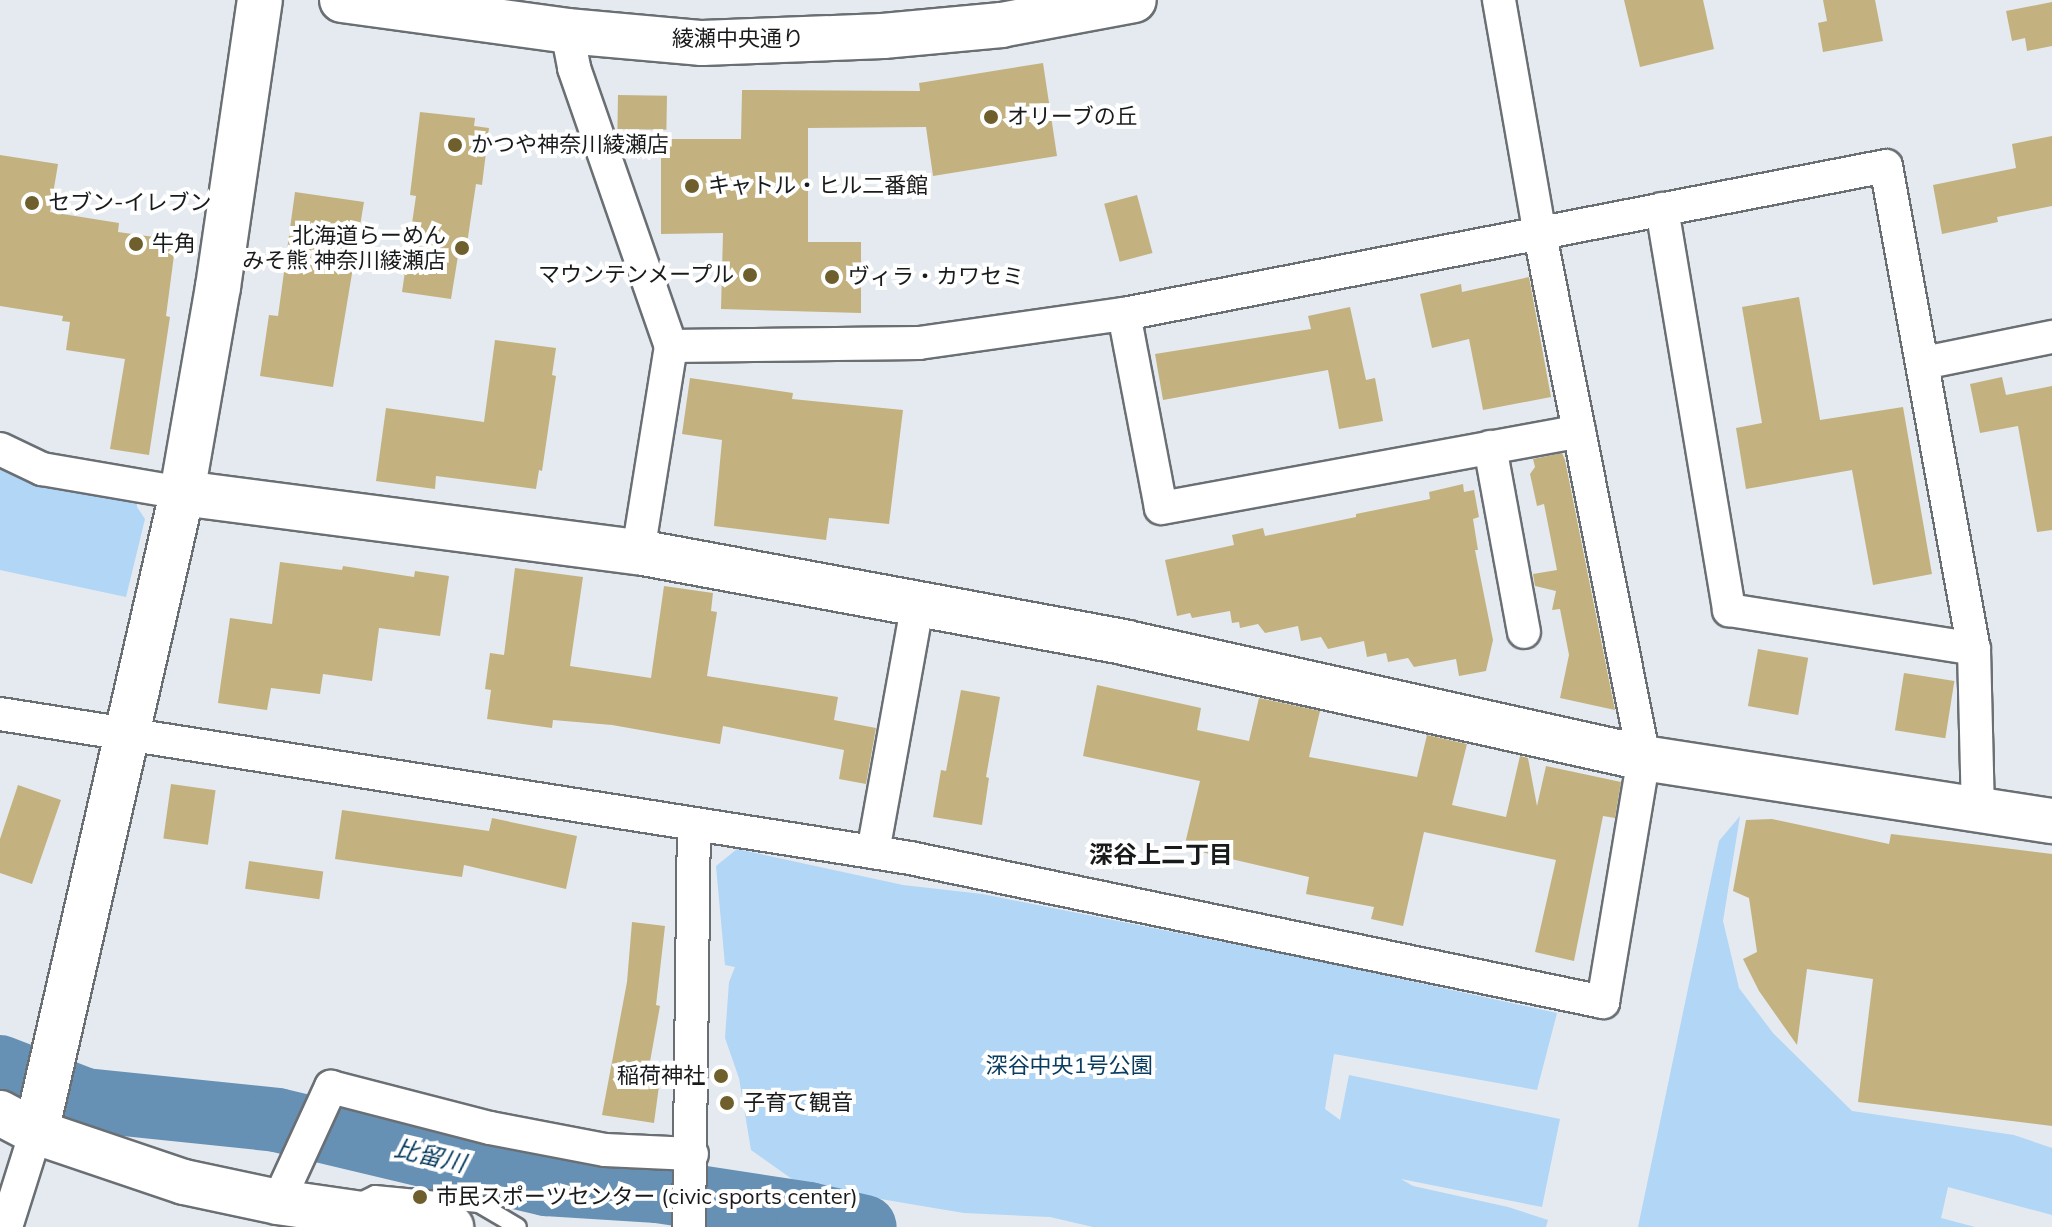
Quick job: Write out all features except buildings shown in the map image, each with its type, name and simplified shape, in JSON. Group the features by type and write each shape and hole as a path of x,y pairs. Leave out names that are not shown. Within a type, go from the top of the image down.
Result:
{"street":[{"path":"6,1227 26,1117 52,1054 182,493 218,287 260,0"},
{"name":"綾瀬中央通り","path":"342,0 567,31 702,43 883,36 1001,25 1134,0"},
{"path":"0,714 873,852 1603,1002 1644,758 1579,431 1554,232 1499,0"},
{"path":"567,31 574,68 671,346 638,552"},
{"path":"671,346 919,343 1124,314 1886,166 1974,649 1978,811"},
{"path":"1651,211 1729,610 1974,649"},
{"path":"1124,314 1161,508 1579,431"},
{"path":"1924,363 2052,337"},
{"path":"1490,447 1524,632"},
{"path":"0,449 42,469 182,493 638,552 1127,643 1644,758 2052,821"},
{"path":"873,852 918,603"},
{"path":"689,1220 694,825"},
{"path":"278,1202 331,1087 490,1128 692,1163"},
{"path":"26,1117 184,1182 278,1202 451,1227"}],"lane":[{"path":"340,1212 375,1194 420,1197 479,1204 518,1227"}],"green space":[{"path":"0,461 136,496 137,507 145,519 126,597 0,570"},
{"path":"1740,816 1723,921 1739,988 1773,1033 1852,1111 2014,1135 2052,1148 2052,1215 1948,1187 1941,1218 1975,1227 1638,1227 1719,841"},
{"name":"深谷中央1号公園","path":"737,849 903,885 982,894 1323,962 1557,1013 1537,1090 1334,1054 1325,1109 1340,1120 1349,1075 1560,1119 1542,1207 1401,1179 1413,1186 1508,1207 1548,1220 1546,1227 1093,1227 1050,1217 964,1213 816,1188 792,1179 751,1150 739,1078 725,1038 729,982 735,967 725,965 716,866"}],"waterway":[{"name":"比留川","path":"0,1067 85,1100 277,1120 546,1184 658,1191 808,1214 865,1227"}],"place":[{"name":"オリーブの丘","path":"991,117"},
{"name":"かつや神奈川綾瀬店","path":"455,145"},
{"name":"キャトル・ヒル二番館","path":"692,186"},
{"name":"セブン-イレブン","path":"32,203"},
{"name":"牛角","path":"136,244"},
{"name":"北海道らーめん みそ熊 神奈川綾瀬店","path":"462,248"},
{"name":"マウンテンメープル","path":"750,275"},
{"name":"ヴィラ・カワセミ","path":"832,277"},
{"name":"稲荷神社","path":"721,1076"},
{"name":"子育て観音","path":"727,1103"},
{"name":"市民スポーツセンター (civic sports center)","path":"420,1197"}],"district":[{"name":"深谷上二丁目","path":"1161,855"}]}
